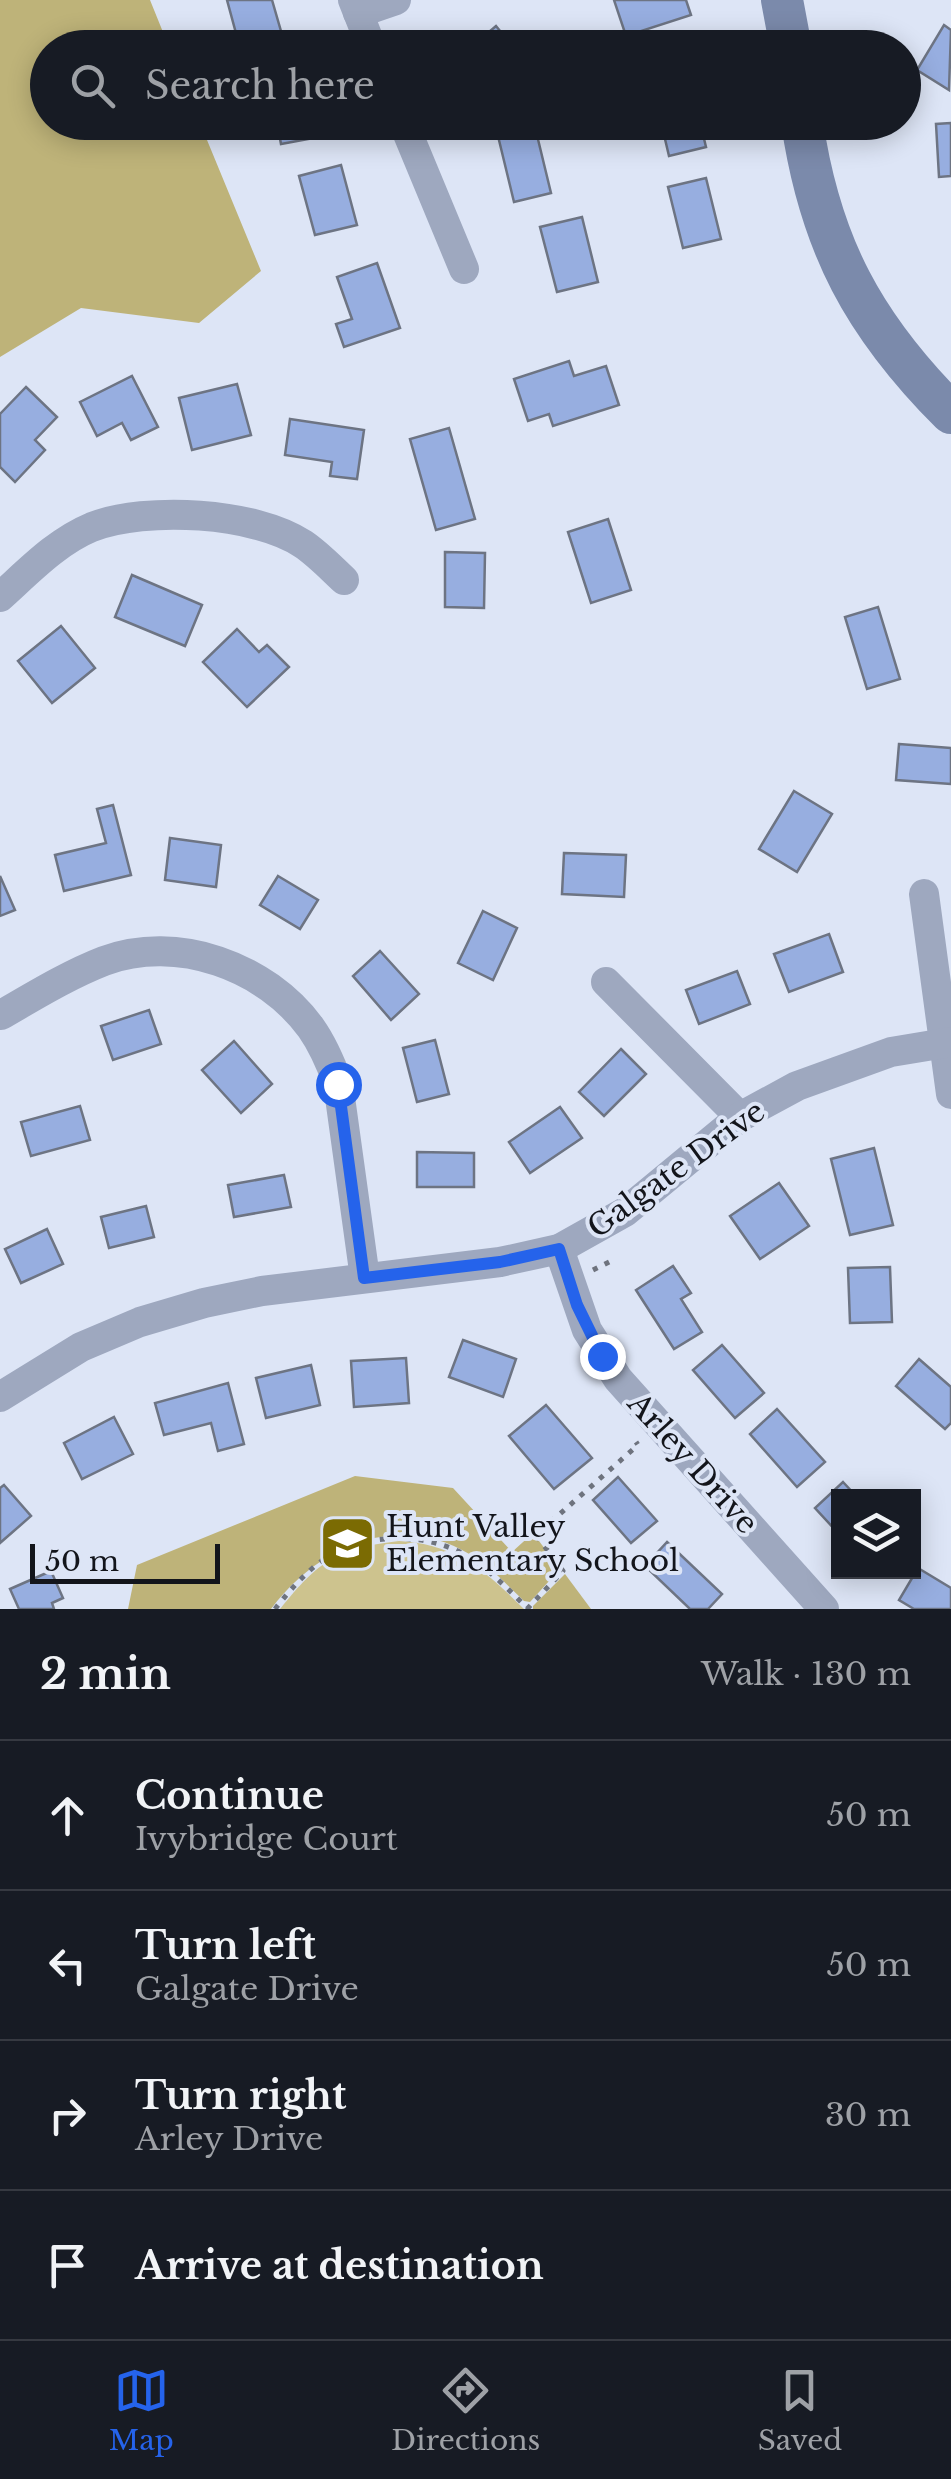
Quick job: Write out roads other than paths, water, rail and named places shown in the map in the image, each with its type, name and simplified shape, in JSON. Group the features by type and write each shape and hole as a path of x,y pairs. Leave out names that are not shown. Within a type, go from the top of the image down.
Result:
{"main road":[{"path":"782,0 788,30"},
{"path":"804,140 832,248 875,326 951,413"}],"street":[{"path":"365,30 355,6 396,0"},
{"path":"410,140 464,269"},
{"path":"0,596 53,548 90,528 150,514 183,514 272,530 302,543 344,580"},
{"path":"924,894 948,1042 951,1094"},
{"path":"1,1014 106,960 137,953 174,952 210,958 259,980 290,1004 310,1028 338,1084 364,1278"},
{"path":"606,982 740,1116"},
{"name":"Galgate Drive","path":"0,1397 81,1348 140,1322 242,1295 500,1262 559,1249 626,1212 740,1116 797,1086 852,1064 948,1042"},
{"name":"Arley Drive","path":"559,1249 587,1330 618,1379 824,1609"}],"place":[{"name":"Hunt Valley Elementary School","path":"347,1543"}]}
